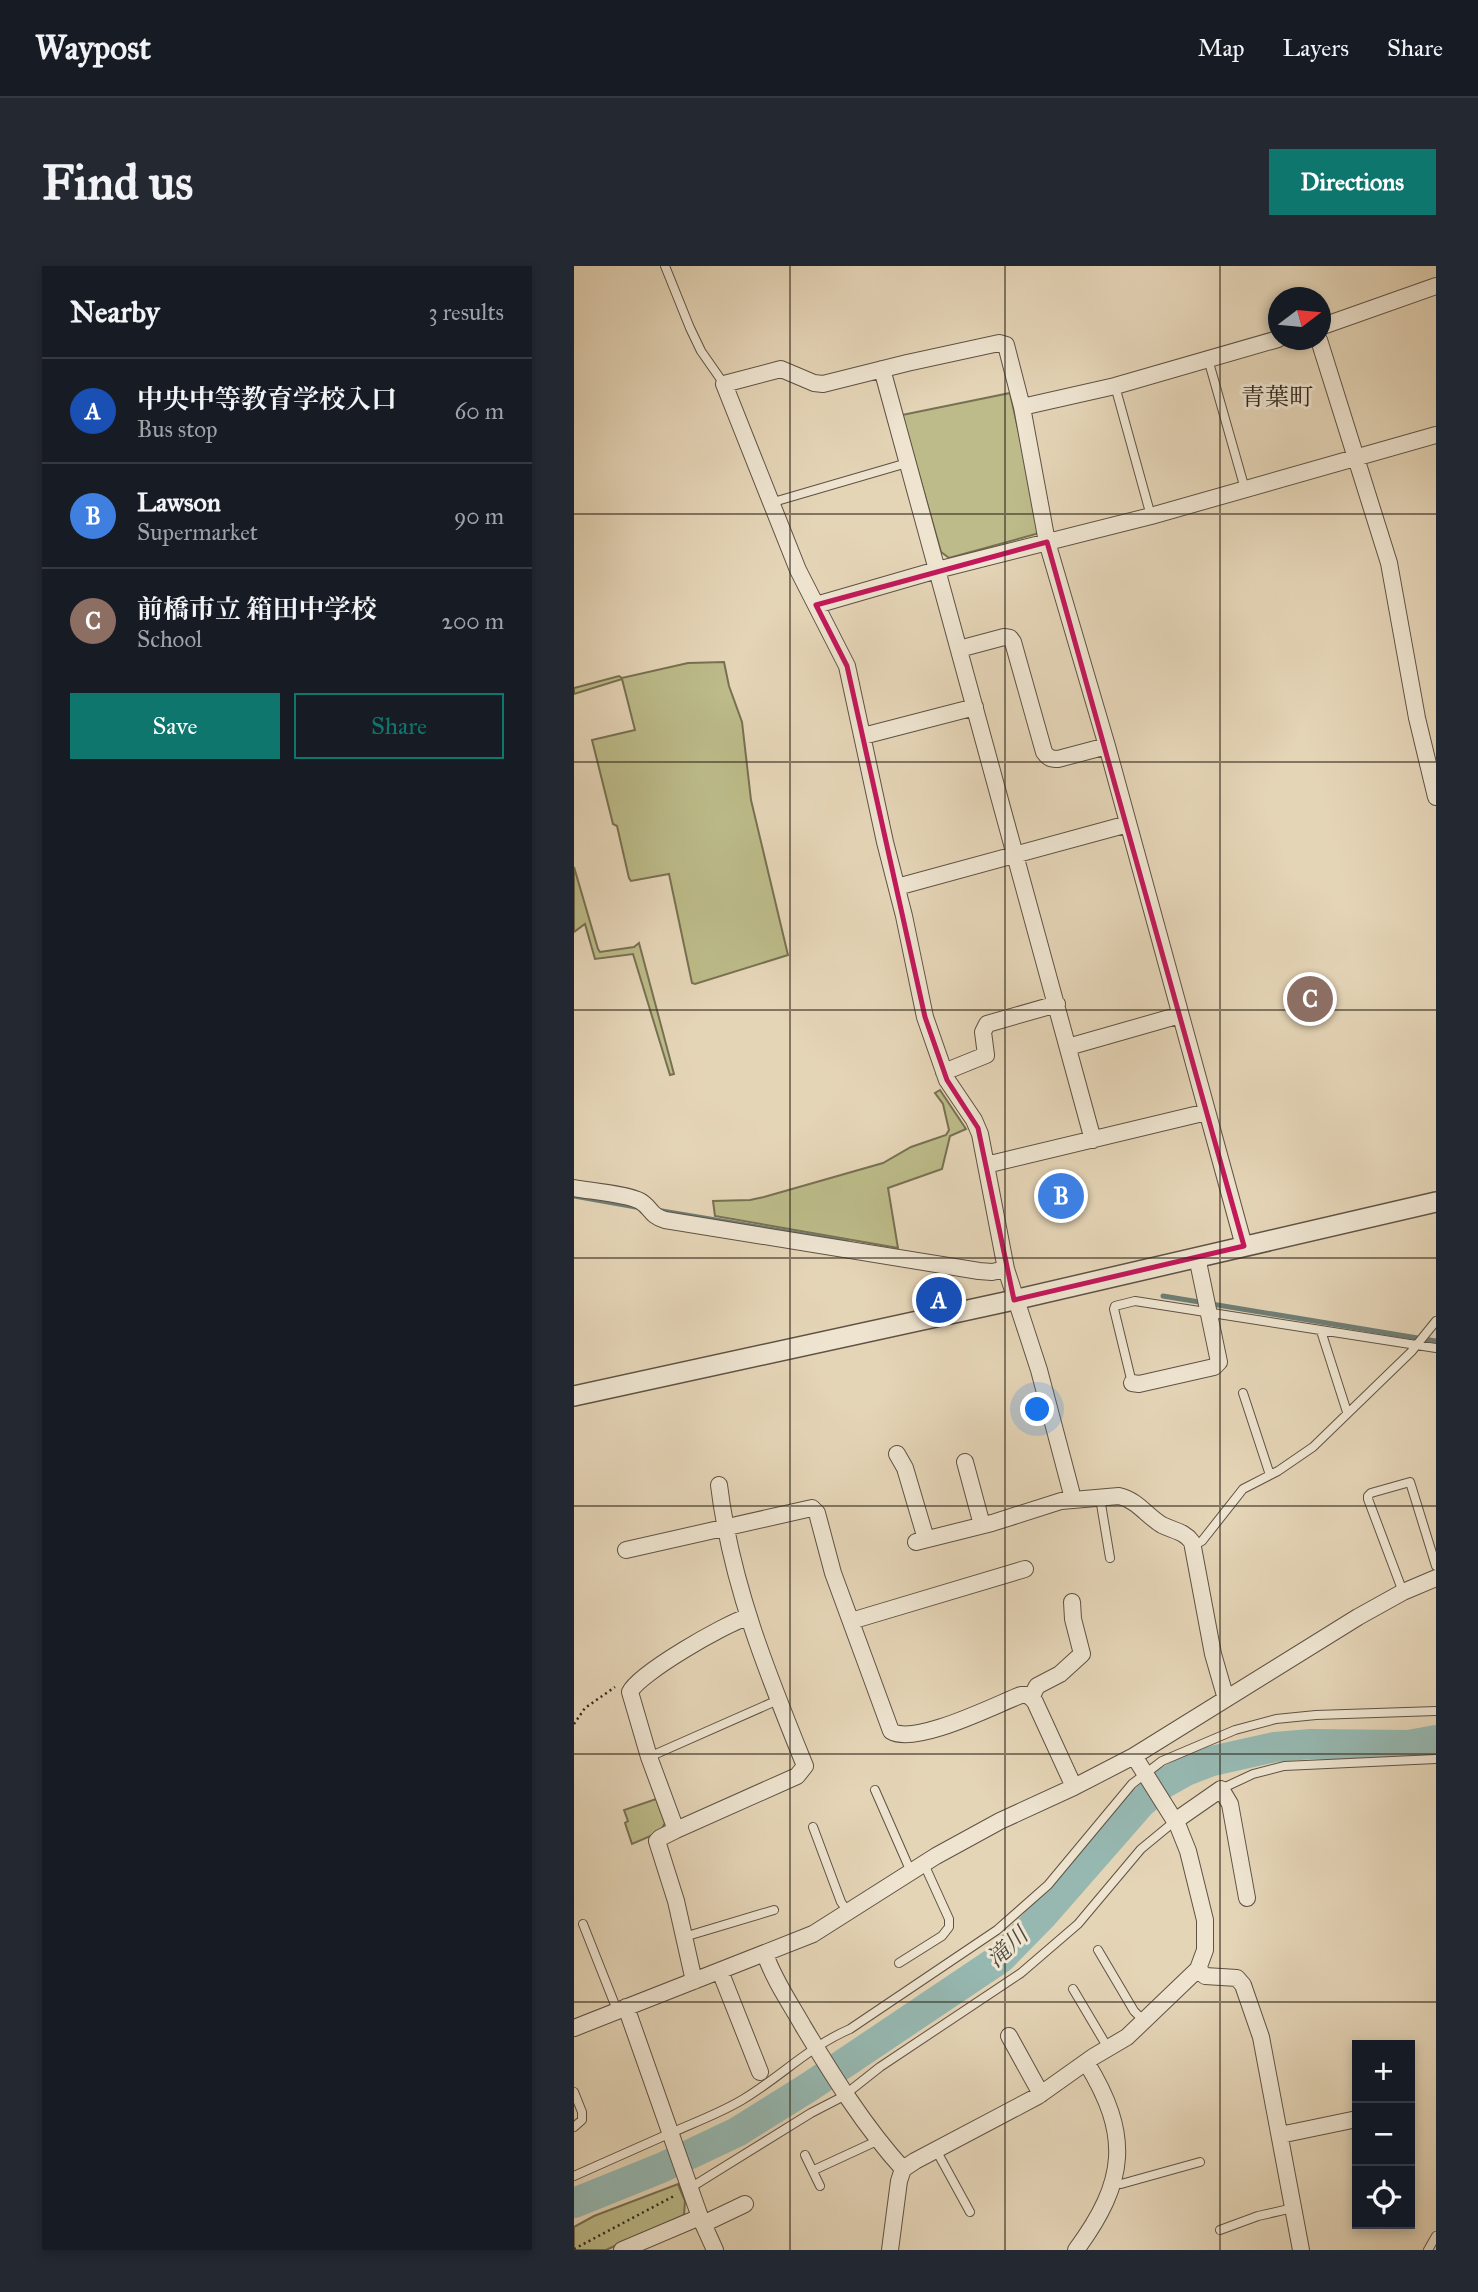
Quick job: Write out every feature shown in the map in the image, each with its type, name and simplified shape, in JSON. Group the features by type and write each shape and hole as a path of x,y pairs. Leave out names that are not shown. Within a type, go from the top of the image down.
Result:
{"street":[{"path":"1331,323 1436,286"},
{"path":"1022,407 1115,386 1268,342"},
{"path":"1071,1500 1071,1491 1039,1370 1006,1269 978,1128 951,1088 925,1017 847,666 798,570 724,384 781,369 823,384 999,343 1006,345 1022,407 1047,542 1107,746 1244,1246"},
{"path":"1322,350 1389,563 1414,705 1436,797"},
{"path":"882,369 1093,1140"},
{"path":"816,604 937,570 1151,516 1436,435"},
{"path":"959,649 1004,637 1010,638 1047,757 1058,759 1107,746"},
{"path":"863,736 975,707"},
{"path":"897,887 1128,824"},
{"path":"944,1072 986,1055 983,1032 986,1024 1056,1004"},
{"path":"1068,1046 1180,1015"},
{"path":"986,1165 1207,1112"},
{"path":"574,1188 635,1199 644,1204 654,1216 666,1220 979,1271 1006,1269"},
{"path":"574,1396 1014,1300 1436,1202"},
{"path":"1132,1383 1139,1384 1218,1365 1219,1357 1197,1257"},
{"path":"897,1454 905,1468 921,1541 1061,1501 1119,1496 1128,1498 1158,1522 1185,1533 1193,1546 1213,1654 1226,1699"},
{"path":"965,1462 982,1525"},
{"path":"694,1981 672,1889 657,1845 660,1838 797,1776 805,1766 748,1617 724,1528 719,1485"},
{"path":"626,1550 808,1508 814,1510 850,1621 889,1727 895,1734 918,1733 956,1723 1021,1695 1029,1695 1074,1787"},
{"path":"850,1621 1025,1569"},
{"path":"574,2028 813,1934 918,1868 1000,1821 1134,1756 1358,1617 1436,1577"},
{"path":"1031,1698 1037,1686 1060,1674 1082,1654 1073,1619 1072,1602"},
{"path":"676,1830 630,1697 632,1687 715,1632 748,1617"},
{"path":"890,2250 899,2180 903,2169 1041,2094 1127,2037 1198,1969 1205,1950 1204,1913 1185,1844 1173,1819 1134,1756"},
{"path":"1173,1819 1221,1789 1230,1804 1247,1898"},
{"path":"765,1954 780,1987 817,2049 879,2140 903,2169"},
{"path":"1198,1969 1205,1976 1237,1978 1243,1985 1261,2037 1301,2250"},
{"path":"720,1971 760,2071"},
{"path":"621,2008 701,2220 715,2250"},
{"path":"1009,2036 1041,2094"},
{"path":"1076,2250 1094,2227 1112,2183 1117,2156 1116,2129 1106,2100 1086,2062"},
{"path":"1280,2135 1352,2120"},
{"path":"622,2250 640,2246 745,2204"}],"lane":[{"path":"665,266 701,351 724,384"},
{"path":"1208,359 1245,489"},
{"path":"1115,386 1151,516"},
{"path":"770,503 907,463"},
{"path":"1132,1383 1115,1306 1143,1301 1321,1331 1419,1342 1436,1348"},
{"path":"1193,1546 1202,1541 1243,1489 1313,1447 1419,1342 1436,1321"},
{"path":"1321,1331 1347,1412"},
{"path":"1243,1392 1270,1475"},
{"path":"1404,1592 1368,1499 1371,1493 1410,1482 1436,1566"},
{"path":"1100,1498 1110,1558"},
{"path":"649,1757 778,1700"},
{"path":"574,2176 671,2136 741,2100 835,2035 850,2029 997,1930 1048,1885 1132,1784 1146,1776 1162,1761 1218,1736 1276,1719 1436,1711"},
{"path":"1221,1789 1252,1774 1284,1766 1436,1759"},
{"path":"875,1790 949,1919 949,1927 942,1936 899,1963"},
{"path":"688,2185 845,2092 1021,1973 1085,1916 1141,1849 1173,1819"},
{"path":"813,1827 841,1902 848,1912"},
{"path":"684,1937 698,1935 774,1910"},
{"path":"583,1924 621,2008"},
{"path":"1098,1950 1134,2011 1144,2021"},
{"path":"1073,1989 1108,2048"},
{"path":"574,2092 583,2116 574,2127"},
{"path":"814,2170 879,2140"},
{"path":"936,2150 970,2212"},
{"path":"805,2155 821,2186"},
{"path":"1112,2183 1121,2184 1200,2162"},
{"path":"1220,2230 1258,2216 1293,2208"},
{"path":"1428,2250 1436,2236"}],"path":[{"path":"574,2249 688,2185"}],"highlighted area":[{"path":"1047,542 1244,1246 1014,1300 978,1128 947,1080 925,1017 847,666 816,605"}],"shaded area":[{"path":"1010,393 1040,528 1036,534 949,558 941,552 902,415"},
{"path":"724,662 729,686 742,722 751,800 788,955 695,984 692,983 669,874 631,881 629,878 592,740 635,730 622,679 574,694 574,688 688,663"},
{"path":"574,867 600,952 634,947 639,943 674,1074 670,1075 633,954 595,959 585,924 574,932"},
{"path":"940,1090 966,1129 950,1136 942,1169 888,1188 898,1248 715,1216 713,1201 764,1197 883,1163 911,1147 946,1135 949,1130 943,1104 935,1093"},
{"path":"656,1799 665,1823 660,1832 632,1844 624,1810"},
{"path":"678,2184 685,2201 684,2215 606,2250 574,2250 574,2227 594,2216"}],"waterway":[{"path":"574,1196 636,1207"},
{"path":"656,1210 847,1242"},
{"path":"1163,1296 1436,1341"},
{"name":"滝川","path":"574,2203 661,2168 737,2132 1001,1958 1042,1916 1140,1804 1163,1784 1186,1771 1212,1761 1275,1747 1311,1744 1408,1745 1436,1740"}],"place":[{"name":"前橋市立 箱田中学校","path":"1310,999"},
{"name":"Lawson","path":"1061,1196"},
{"name":"中央中等教育学校入口","path":"939,1300"}],"district":[{"name":"青葉町","path":"1277,397"}]}
